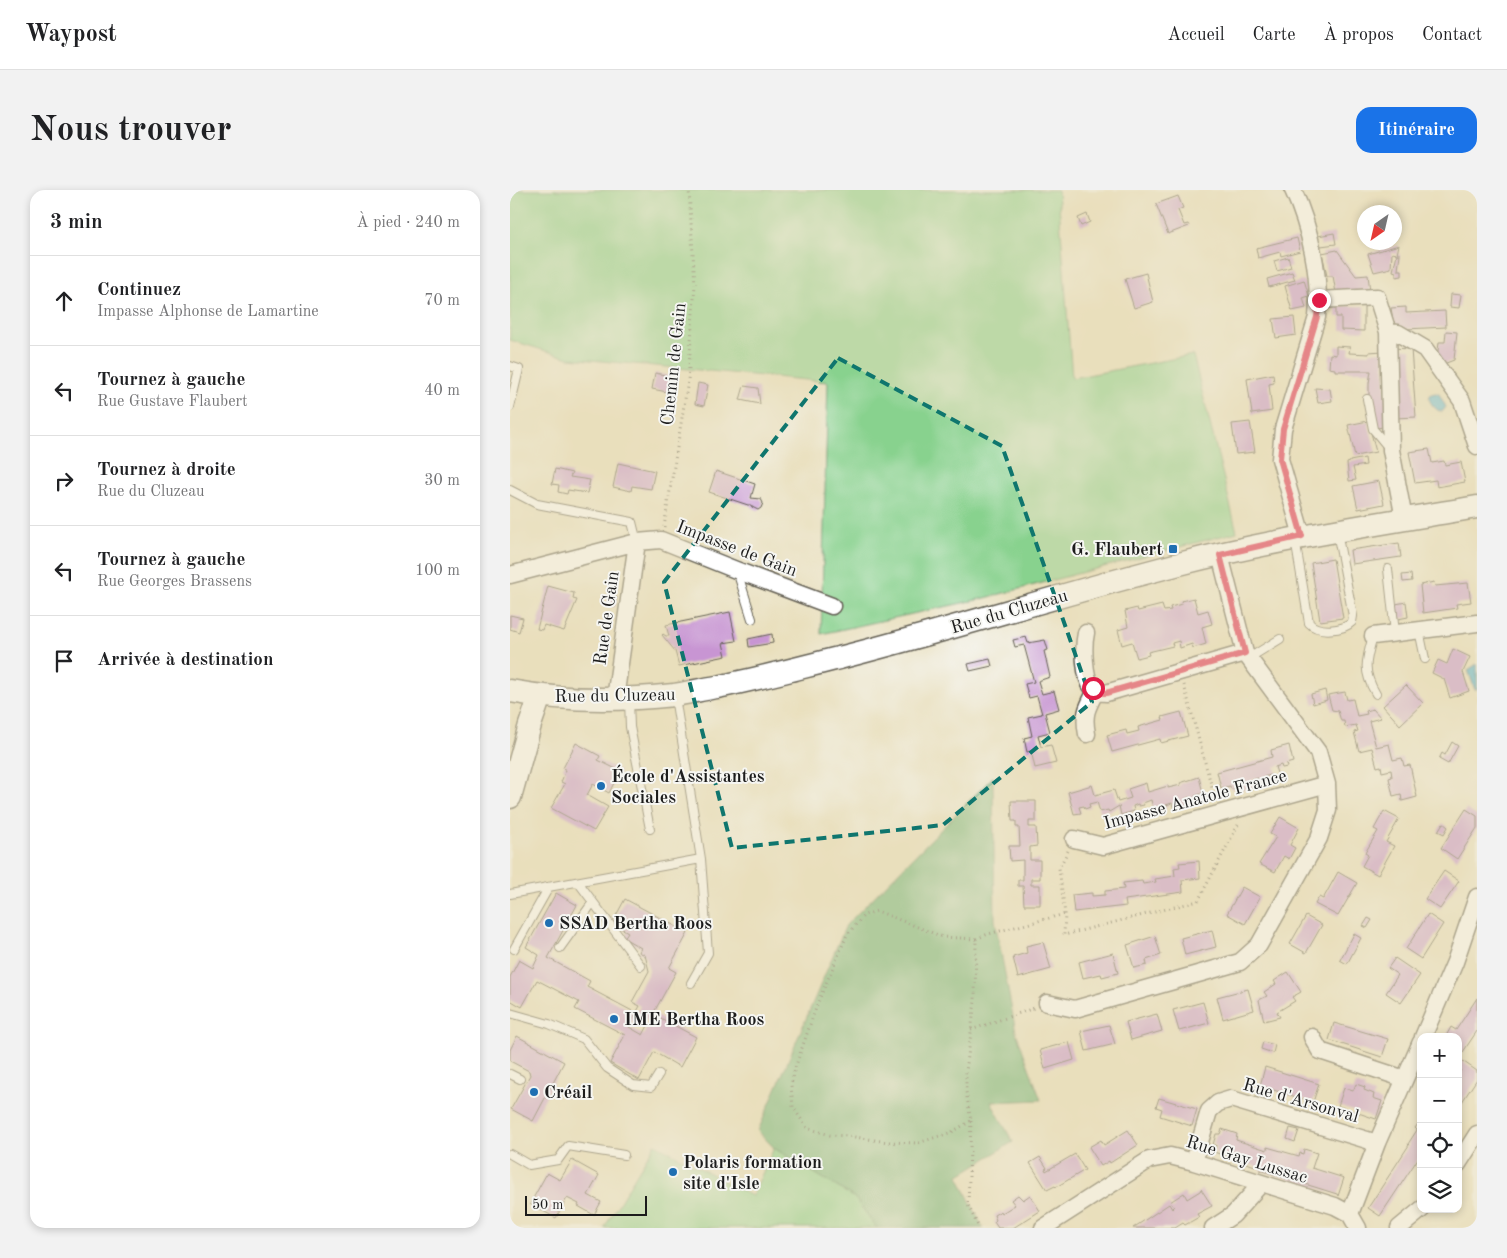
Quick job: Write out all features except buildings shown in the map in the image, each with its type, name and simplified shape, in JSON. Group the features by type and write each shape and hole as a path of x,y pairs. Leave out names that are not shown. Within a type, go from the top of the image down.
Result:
{"main road":[{"name":"Rue du Cluzeau","path":"510,691 540,696 622,698 674,695 760,678 883,647 1180,564 1299,537 1477,506"},
{"path":"510,797 540,696"}],"street":[{"path":"1293,190 1302,210 1318,278 1319,300 1317,317 1283,429 1280,459 1299,537"},
{"path":"1319,300 1377,297 1388,332 1391,450 1404,519"},
{"path":"1388,332 1398,333 1425,349 1462,401 1477,446"},
{"name":"Impasse de Gain","path":"510,575 637,542 661,540 832,606"},
{"name":"Rue de Gain","path":"622,698 637,542"},
{"path":"1047,1003 1076,1008 1240,962 1259,945 1319,838 1328,810 1326,784 1318,752 1247,656 1220,555"},
{"path":"1373,636 1477,623"},
{"path":"1086,633 1084,653 1090,682 1096,691 1106,693 1180,671 1247,656"},
{"path":"1087,734 1084,720 1086,711 1096,691"},
{"name":"Impasse Anatole France","path":"1074,839 1103,846 1326,784"},
{"path":"1425,1033 1455,962 1477,897"},
{"path":"1312,1037 1320,1051 1405,1079"},
{"path":"1354,1221 1377,1143 1417,1051"},
{"name":"Rue d'Arsonval","path":"1194,1162 1209,1111 1218,1103 1231,1099 1377,1143"},
{"path":"1462,1158 1477,1134"},
{"name":"Rue Gay Lussac","path":"1043,1228 1149,1160 1170,1156 1335,1206 1354,1221"},
{"path":"1213,1228 1233,1215 1261,1184"},
{"path":"1399,1228 1417,1213"}],"lane":[{"path":"510,366 519,369 510,407"},
{"path":"1367,399 1373,429 1391,450"},
{"path":"510,490 537,504 632,522 637,542"},
{"path":"1299,537 1309,623 1319,629 1343,627 1352,622 1353,616 1337,530"},
{"path":"1388,569 1395,633"},
{"path":"736,570 752,619"},
{"path":"1419,630 1425,660"},
{"path":"1373,636 1366,672 1376,694"},
{"path":"1247,656 1280,639"},
{"path":"674,695 701,859 708,953 691,983"},
{"path":"622,698 630,727 650,829"},
{"path":"510,894 701,859"},
{"path":"578,882 641,966"},
{"path":"514,949 549,887"},
{"path":"560,948 593,902"},
{"path":"510,1013 549,1024 584,1039 607,1068 633,1085 651,1087 660,1074"},
{"path":"510,1074 520,1079"},
{"path":"510,1154 529,1165 558,1160 568,1146 624,1155"}],"path":[{"name":"Chemin de Gain","path":"661,540 688,372 695,285 688,190"},
{"path":"1180,671 1219,814"},
{"path":"1074,839 1059,868 1065,914 1064,935 1198,902 1248,806"},
{"path":"971,1121 952,1132 918,1142 888,1142 830,1135 808,1128 793,1106 791,1085 795,1068 818,1002 847,935 864,915 877,911 943,937 976,939 988,934 1065,914"},
{"path":"976,939 975,1001 966,1072 966,1092 971,1121 968,1205 978,1228"},
{"path":"971,1030 1047,1003"}],"highlighted area":[{"path":"838,358 1002,446 1092,702 943,825 732,848 664,582"}],"green space":[{"path":"510,190 1058,190 1072,378 1193,355 1237,532 985,598 821,634 828,382 569,358 510,340"},
{"path":"993,777 995,920 1016,1032 1041,1100 991,1102 1013,1142 958,1176 983,1228 877,1228 855,1198 774,1148 758,1131 846,925"},
{"name":"Polaris formation site d'Isle","path":"655,1144 752,1196 774,1148 855,1198 877,1228 604,1228"}],"water":[{"path":"1431,394 1439,394 1446,407 1442,412 1434,407 1429,398"},
{"path":"1477,664 1477,689 1475,690 1468,670"}],"place":[{"name":"G. Flaubert","path":"1173,549"},
{"name":"École d'Assistantes Sociales","path":"601,786"},
{"name":"SSAD Bertha Roos","path":"549,923"},
{"name":"IME Bertha Roos","path":"614,1019"},
{"name":"Créail","path":"534,1092"},
{"name":"Polaris formation site d'Isle","path":"673,1172"}],"route":[{"path":"1093,688 1101,693 1106,693 1245,653 1220,555 1302,536 1280,459 1283,429 1317,317 1319,300"}]}
